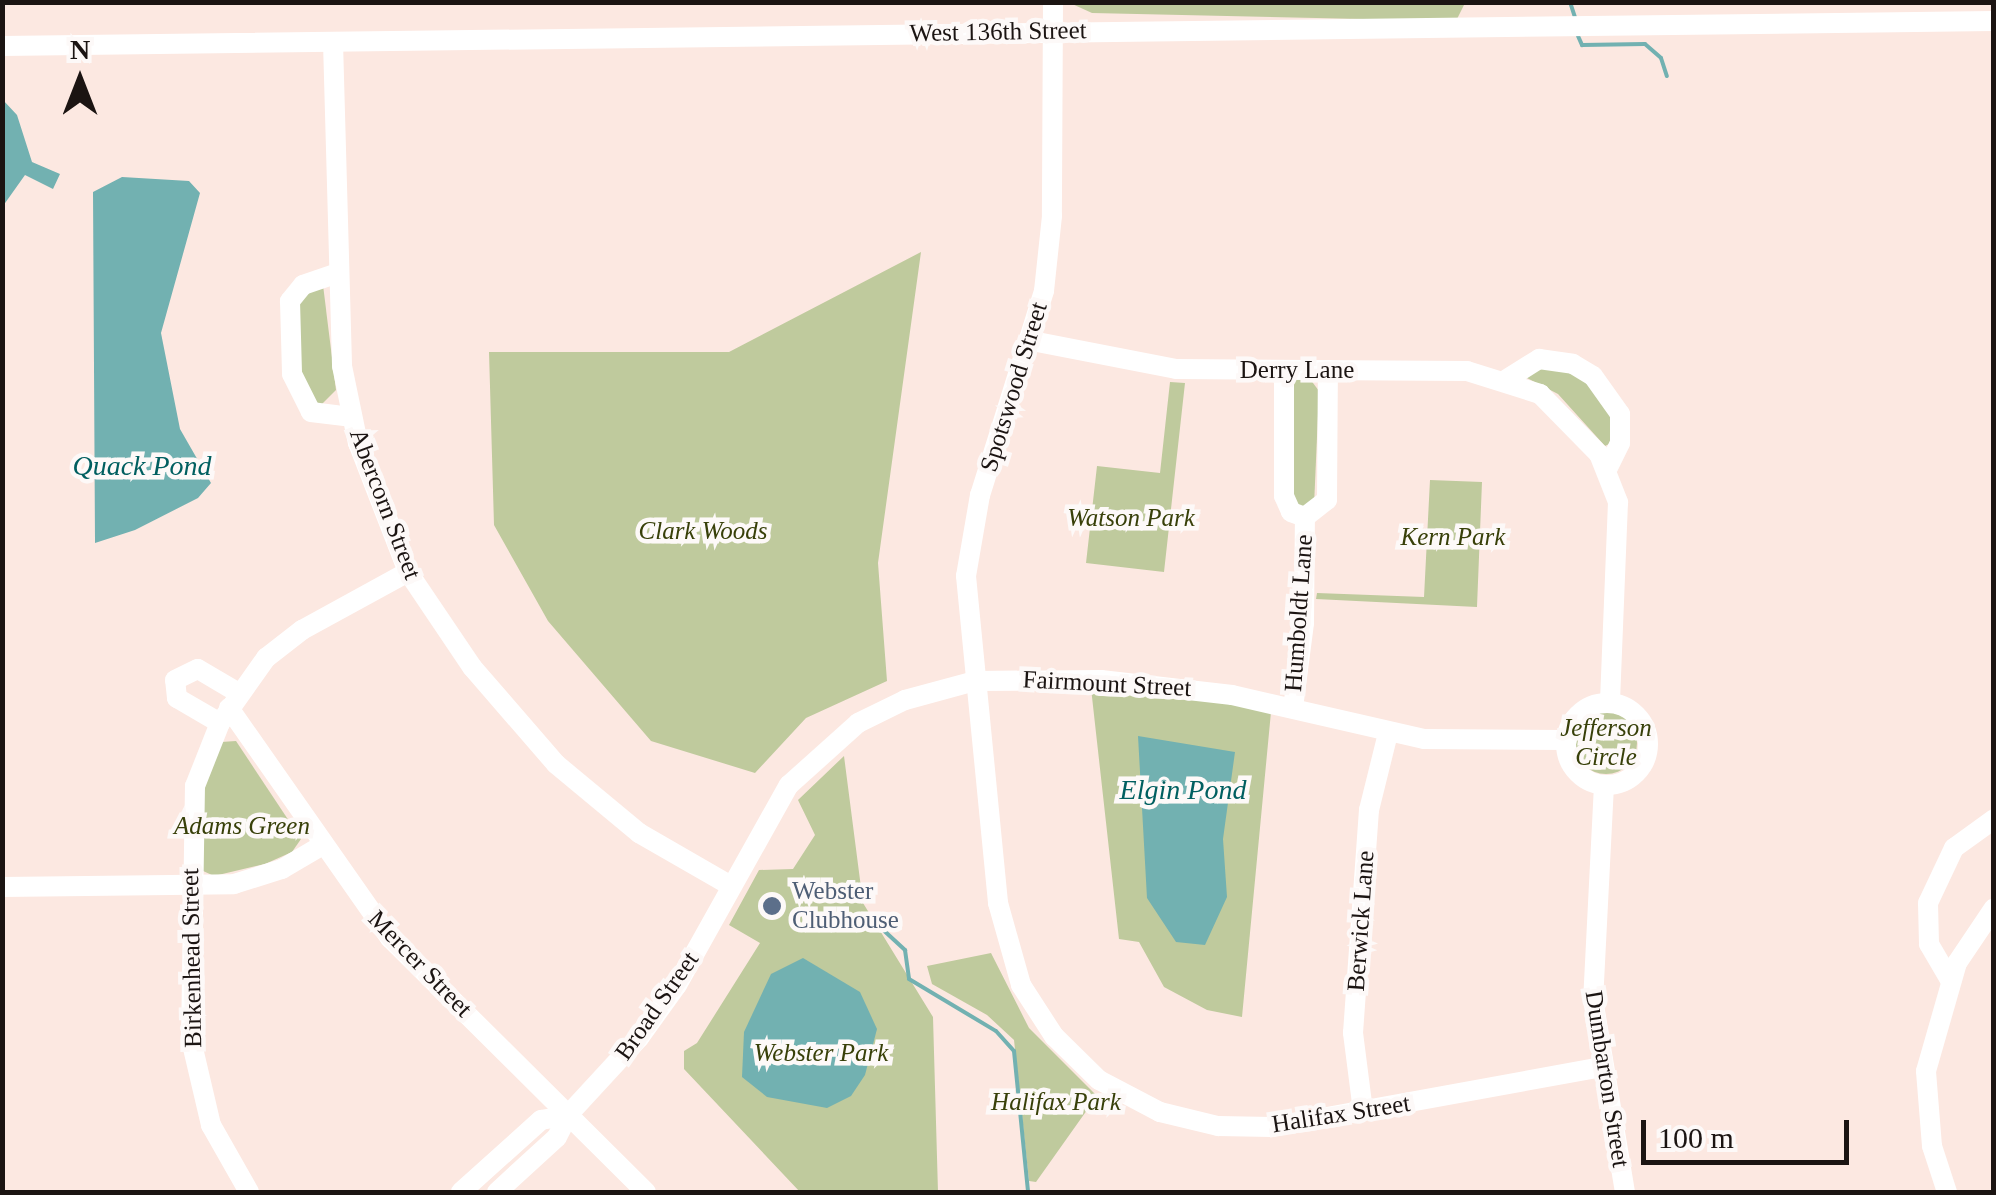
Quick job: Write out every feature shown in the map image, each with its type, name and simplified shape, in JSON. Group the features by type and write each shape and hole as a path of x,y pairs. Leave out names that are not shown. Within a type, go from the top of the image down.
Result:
{"street":[{"name":"Spotswood Street","path":"974,681 968,549 1032,340 1052,216 1053,2"},
{"name":"West 136th Street","path":"2,46 1994,21"},
{"name":"Abercorn Street","path":"332,42 335,274 351,417 408,572 472,668 556,764 640,833 732,886"},
{"path":"335,274 303,285 290,301 290,357 303,406 322,416 351,417"},
{"name":"Derry Lane","path":"1032,340 1150,366 1449,370 1507,379 1557,406 1607,470"},
{"path":"1507,379 1539,359 1574,364 1593,376 1620,414 1620,442 1607,470 1621,526 1610,703"},
{"name":"Humboldt Lane","path":"1284,370 1284,496 1291,512 1306,518"},
{"name":"Humboldt Lane","path":"1292,708 1304,623 1306,518 1327,500 1328,370"},
{"name":"Birkenhead Street","path":"248,1192 211,1125 196,1067 190,888 195,786 229,708 302,630 408,572"},
{"name":"Fairmount Street","path":"732,886 789,785 834,741 905,700 974,681 1158,684 1452,743 1566,740"},
{"name":"Halifax Street","path":"974,681 1002,933 1021,985 1054,1036 1128,1098 1190,1121 1272,1127 1603,1067"},
{"path":"1610,703 1641,721 1648,749 1637,772 1604,785 1580,774 1566,740 1579,714 1610,703"},
{"name":"Mercer Street","path":"229,708 321,846 401,949 646,1192"},
{"name":"Berwick Lane","path":"1363,1111 1354,1033 1369,810 1388,732"},
{"name":"Dumbarton Street","path":"1604,785 1592,957 1603,1067 1625,1192"},
{"path":"1950,980 1929,944 1928,903 1954,848 1994,819"},
{"path":"2,887 190,888 264,876 321,846"},
{"name":"Broad Street","path":"497,1192 557,1137 568,1115 639,1038 678,985 732,886"},
{"path":"1947,1192 1932,1146 1926,1071 1950,980 1994,908"},
{"name":"Broad Street","path":"461,1192 541,1120 568,1115"}],"green space":[{"path":"1070,3 1465,3 1456,21 1092,13"},
{"name":"Clark Woods","path":"921,252 878,563 887,681 806,718 755,773 651,741 548,621 494,525 489,352 729,352"},
{"path":"323,285 336,390 320,406 301,392 298,295"},
{"path":"1555,364 1595,384 1613,423 1613,442 1605,446 1558,394 1525,377 1535,367"},
{"path":"1299,377 1310,379 1319,391 1314,506 1294,507 1289,384"},
{"name":"Watson Park","path":"1170,382 1185,383 1164,572 1086,563 1097,466 1160,473"},
{"name":"Kern Park","path":"1430,480 1482,482 1477,607 1316,599 1317,593 1424,597"},
{"path":"1091,688 1168,692 1271,712 1242,1017 1207,1010 1164,987 1139,942 1119,939"},
{"name":"Jefferson Circle","path":"1606,712 1628,721 1637,743 1628,765 1606,774 1584,765 1575,743 1584,721"},
{"name":"Adams Green","path":"236,741 301,839 292,852 265,864 214,876 201,870 201,795 221,742"},
{"name":"Webster Park","path":"844,756 863,903 933,1017 938,1192 800,1192 684,1069 684,1051 697,1043 760,943 729,925 759,870 793,869 815,835 798,800"},
{"name":"Halifax Park","path":"991,953 1029,1028 1097,1096 1036,1182 1029,1181 1014,1040 987,1015 932,984 927,966"}],"water":[{"path":"3,100 17,115 32,162 60,174 53,189 25,175 3,206"},
{"name":"Quack Pond","path":"122,177 189,181 200,193 161,333 180,429 211,483 198,498 135,530 95,543 93,192"},
{"name":"Elgin Pond","path":"1138,736 1235,752 1223,839 1227,897 1205,945 1176,942 1147,898"},
{"path":"803,958 860,992 877,1029 865,1075 851,1096 827,1108 767,1097 742,1077 744,1032 771,974"}],"waterway":[{"path":"1570,2 1575,17"},
{"path":"1578,36 1582,45 1645,44 1661,58 1667,76"},
{"path":"867,915 905,950 909,979 996,1031 1014,1051 1028,1192"}],"place":[{"name":"Webster Clubhouse","path":"772,906"}]}
